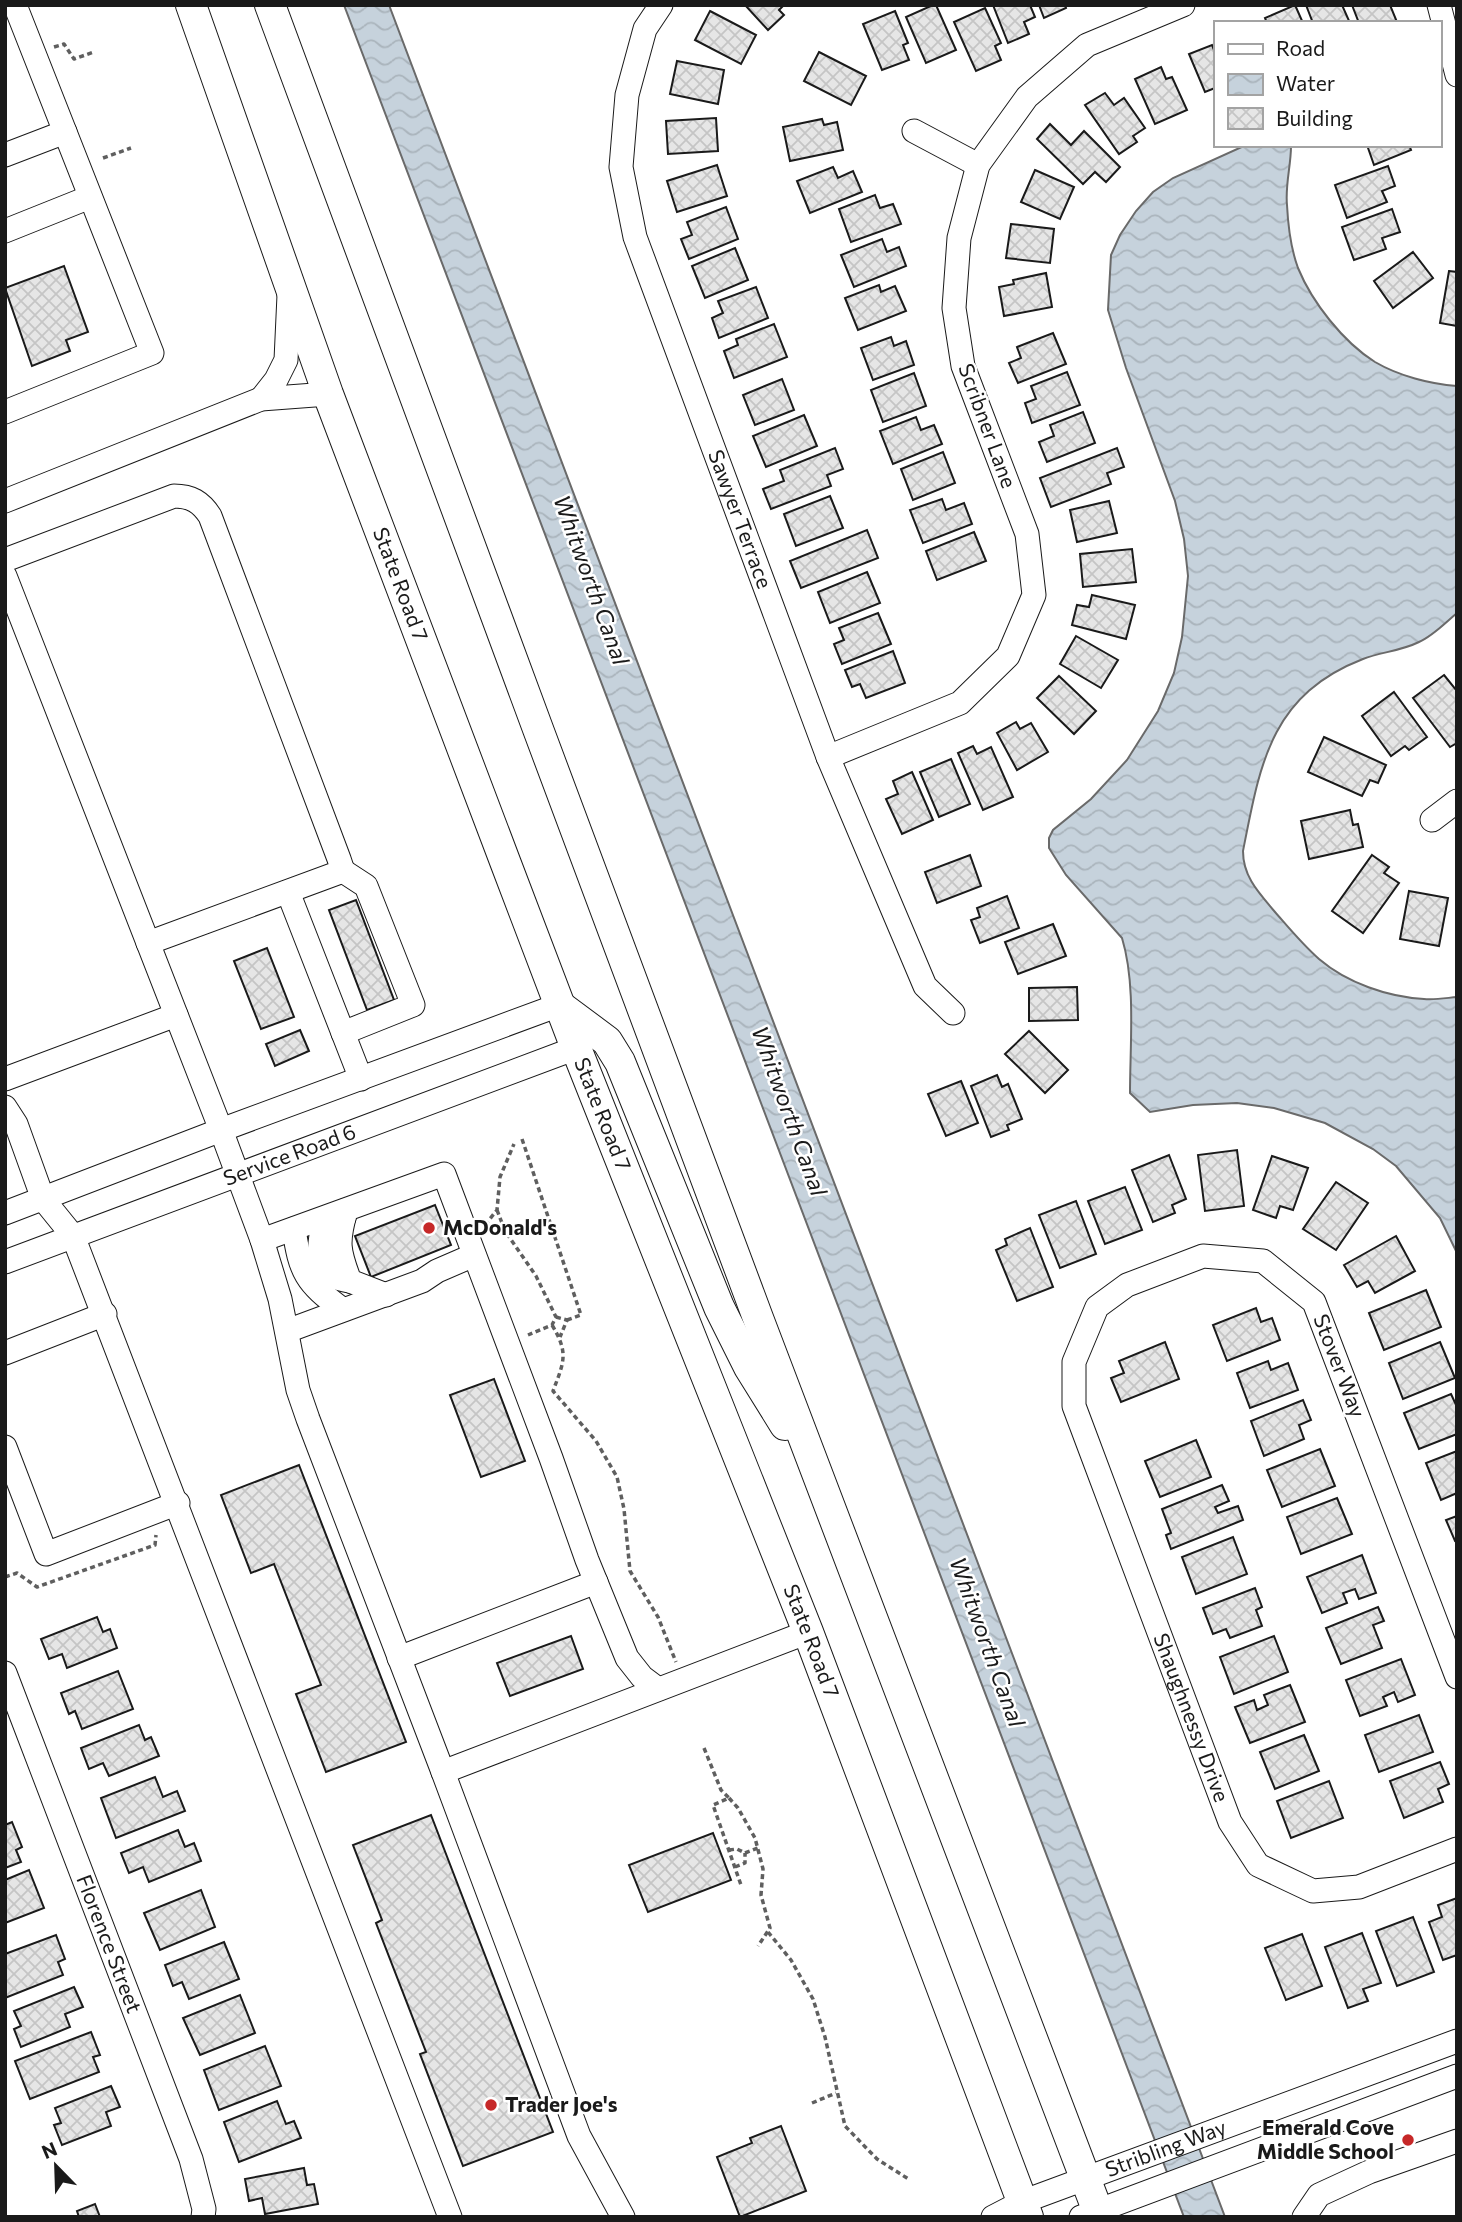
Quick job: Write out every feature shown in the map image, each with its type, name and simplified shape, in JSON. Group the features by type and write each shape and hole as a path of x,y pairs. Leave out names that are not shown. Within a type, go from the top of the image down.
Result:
{"main road":[{"name":"State Road 7","path":"191,5 328,394 559,1005 808,1632 1025,2209"},
{"path":"271,5 533,716 1085,2178 1093,2215"},
{"path":"559,1005 607,1041 620,1062 719,1307 749,1367 821,1484"}],"street":[{"path":"5,412 152,354 15,5"},
{"name":"Sawyer Terrace","path":"661,5 645,29 627,95 621,167 635,237 828,757 925,986 953,1013"},
{"name":"Scribner Lane","path":"828,757 960,703 1008,656 1034,595 1027,534 963,366 954,308 959,238 978,165 1027,97 1087,45 1183,5"},
{"path":"1439,5 1457,75"},
{"path":"914,131 978,165"},
{"path":"5,155 65,132"},
{"path":"5,231 90,197"},
{"path":"261,399 276,380 286,360 290,286"},
{"path":"5,501 261,399 328,394"},
{"path":"5,560 174,496 185,496 204,507 210,516 344,871 366,886 412,1004 343,1033"},
{"path":"5,576 262,1240 280,1299 301,1400 579,2136 622,2217"},
{"path":"1432,820 1457,801"},
{"path":"148,943 344,871"},
{"path":"288,892 361,1079"},
{"path":"5,1213 559,1005"},
{"path":"5,1079 176,1015"},
{"name":"Service Road 6","path":"5,1262 576,1048"},
{"path":"5,1107 16,1124 43,1199 73,1236 105,1314 450,2217"},
{"path":"262,1240 345,1214 444,1174 626,1658 642,1677 658,1689"},
{"path":"345,1214 340,1232 340,1253 350,1281 386,1295"},
{"path":"294,1228 298,1255 306,1278 342,1309"},
{"path":"286,1331 422,1281 437,1271 474,1255"},
{"name":"Stover Way","path":"1074,1362 1097,1307 1128,1285 1203,1256 1263,1261 1314,1302 1457,1676"},
{"path":"5,1353 105,1314"},
{"name":"Shaughnessy Drive","path":"1074,1362 1074,1406 1230,1822 1258,1865 1313,1891 1359,1887 1457,1849"},
{"path":"5,1447 46,1554 178,1503"},
{"path":"399,1658 596,1582"},
{"path":"443,1772 808,1632"},
{"name":"Florence Street","path":"5,1673 191,2159 204,2208 203,2217"},
{"name":"Stribling Way","path":"993,2217 1025,2209 1085,2178 1457,2041"},
{"name":"Stribling Way","path":"1093,2215 1155,2188 1457,2076"},
{"path":"1304,2217 1319,2195 1369,2172 1457,2141"}],"path":[{"path":"52,48 64,44 74,59 94,52"},
{"path":"103,158 131,148"},
{"path":"514,1144 500,1177 497,1210 505,1231 536,1276 556,1317 567,1320 581,1315 522,1139"},
{"path":"484,1226 497,1210"},
{"path":"522,1338 552,1325 556,1317"},
{"path":"560,1337 567,1320"},
{"path":"552,1325 560,1337 565,1362 553,1391 596,1441 617,1477 624,1509 631,1571 658,1617 678,1667"},
{"path":"5,1577 17,1573 37,1587 155,1545 156,1533"},
{"path":"704,1748 722,1790 743,1818 758,1848 763,1868 761,1895 770,1928 758,1946"},
{"path":"729,1798 713,1805 741,1885"},
{"path":"729,1850 737,1849 745,1853 758,1848"},
{"path":"735,1867 745,1863 745,1853"},
{"path":"768,1932 791,1961 813,1999 825,2037 845,2126 877,2159 910,2180"},
{"path":"812,2103 836,2093"}],"water":[{"name":"Whitworth Canal","path":"344,5 389,5 1225,2217 1184,2217"},
{"path":"1242,147 1291,147 1287,198 1289,229 1298,268 1311,294 1351,344 1375,362 1415,379 1457,386 1457,613 1419,642 1363,659 1332,674 1307,692 1274,736 1256,790 1243,851 1249,877 1258,891 1302,942 1330,968 1355,982 1382,992 1410,998 1457,997 1457,1253 1440,1218 1396,1166 1373,1149 1325,1123 1274,1108 1237,1103 1193,1105 1150,1112 1130,1093 1131,994 1122,938 1066,875 1049,848 1049,838 1053,830 1091,799 1127,760 1158,711 1174,673 1182,637 1188,576 1184,539 1175,501 1126,368 1108,310 1111,255 1120,235 1153,192 1173,178"}],"building":[{"path":"745,5 784,5 779,10 784,15 768,30"},
{"path":"936,5 956,50 926,63 906,17"},
{"path":"993,5 1030,5 1035,17 1024,22 1029,34 1008,43"},
{"path":"1039,5 1065,5 1066,8 1044,18"},
{"path":"1295,5 1302,21 1266,21 1265,18"},
{"path":"1306,5 1342,5 1349,21 1312,21"},
{"path":"1352,5 1390,5 1397,21 1358,21"},
{"path":"985,8 1001,43 995,46 1001,60 976,71 954,22"},
{"path":"710,11 756,35 741,64 695,40"},
{"path":"895,11 908,43 903,45 909,60 882,70 863,24"},
{"path":"1212,45 1214,88 1205,92 1189,54"},
{"path":"819,52 866,76 851,105 804,81"},
{"path":"677,61 724,70 718,104 670,94"},
{"path":"1161,67 1166,79 1172,77 1187,110 1155,124 1135,79"},
{"path":"1105,93 1114,105 1124,98 1145,128 1133,136 1137,142 1119,154 1085,105"},
{"path":"716,118 718,151 668,154 666,121"},
{"path":"822,119 824,125 837,122 843,150 790,161 783,127"},
{"path":"1050,124 1071,145 1084,131 1120,167 1106,182 1095,172 1083,184 1037,139"},
{"path":"1368,147 1410,147 1411,150 1374,165"},
{"path":"717,165 727,196 677,212 667,181"},
{"path":"1388,166 1395,186 1382,191 1387,202 1347,218 1335,185"},
{"path":"833,167 838,178 853,171 862,192 810,213 797,181"},
{"path":"1035,170 1074,187 1060,219 1021,202"},
{"path":"875,195 880,208 893,204 901,224 851,242 839,209"},
{"path":"726,207 738,239 689,259 681,239 692,235 687,222"},
{"path":"1392,209 1400,232 1382,238 1386,249 1354,260 1342,227"},
{"path":"1011,224 1054,229 1050,263 1006,258"},
{"path":"882,239 887,252 899,247 906,266 854,287 841,255"},
{"path":"735,248 748,280 705,298 692,266"},
{"path":"1413,252 1433,278 1393,308 1374,281"},
{"path":"64,266 88,332 66,340 70,351 32,366 5,288"},
{"path":"1449,271 1457,272 1457,326 1440,323"},
{"path":"1046,273 1052,307 1004,316 999,287 1014,284 1013,280"},
{"path":"879,285 881,292 895,286 906,311 858,330 845,298"},
{"path":"756,287 768,318 719,338 712,318 723,313 718,301"},
{"path":"774,324 787,357 734,378 724,351 738,345 736,339"},
{"path":"1053,333 1066,364 1018,383 1009,363 1021,358 1017,347"},
{"path":"891,337 894,346 906,341 914,365 873,380 861,348"},
{"path":"1067,372 1080,405 1032,423 1025,403 1036,399 1031,386"},
{"path":"914,373 926,406 883,422 871,390"},
{"path":"782,379 794,410 755,425 743,395"},
{"path":"1083,412 1095,443 1047,462 1039,442 1054,436 1050,425"},
{"path":"804,415 817,446 766,467 753,436"},
{"path":"916,417 921,430 934,425 942,444 893,464 880,431"},
{"path":"835,448 843,469 827,475 831,486 771,509 763,489 784,481 780,470"},
{"path":"1117,448 1124,467 1107,473 1111,484 1051,507 1040,478"},
{"path":"943,452 955,483 913,500 901,469"},
{"path":"830,496 843,528 796,546 784,514"},
{"path":"942,499 946,510 964,503 972,524 923,543 910,510"},
{"path":"1109,501 1117,533 1077,542 1070,510"},
{"path":"867,530 878,558 801,588 790,561"},
{"path":"974,532 986,561 937,580 926,551"},
{"path":"1132,549 1136,582 1083,587 1080,554"},
{"path":"867,572 880,603 830,623 818,592"},
{"path":"1092,595 1135,605 1126,639 1072,625 1077,605 1089,607"},
{"path":"878,613 891,644 842,664 834,644 844,640 839,628"},
{"path":"1076,636 1118,660 1101,688 1060,664"},
{"path":"893,651 905,683 866,698 860,684 852,687 845,670"},
{"path":"1444,675 1457,691 1457,743 1450,747 1413,698"},
{"path":"1059,676 1096,711 1074,734 1037,698"},
{"path":"1394,692 1427,737 1409,750 1405,746 1391,756 1362,716"},
{"path":"1016,722 1020,729 1031,723 1048,752 1017,770 997,733"},
{"path":"1324,737 1386,765 1378,783 1370,780 1362,796 1308,772"},
{"path":"973,746 977,754 991,747 1013,797 983,810 958,753"},
{"path":"951,759 970,804 939,817 920,772"},
{"path":"912,772 933,820 902,834 886,799 898,794 893,781"},
{"path":"1350,810 1353,825 1358,824 1363,847 1309,859 1301,821"},
{"path":"970,855 981,886 937,903 925,872"},
{"path":"1372,855 1389,867 1384,873 1399,883 1363,933 1332,911"},
{"path":"1409,891 1448,898 1439,946 1400,939"},
{"path":"1007,896 1019,928 980,943 971,920 980,917 977,908"},
{"path":"356,900 394,1000 367,1010 329,910"},
{"path":"1053,924 1066,956 1018,974 1005,942"},
{"path":"267,948 294,1017 261,1029 234,961"},
{"path":"1077,987 1078,1020 1029,1021 1029,988"},
{"path":"300,1030 309,1051 275,1066 266,1044"},
{"path":"1029,1031 1068,1070 1045,1093 1005,1054"},
{"path":"997,1075 1002,1087 1008,1084 1022,1119 1007,1125 1009,1130 991,1137 971,1086"},
{"path":"961,1081 978,1123 946,1136 928,1094"},
{"path":"1237,1150 1244,1206 1205,1211 1198,1155"},
{"path":"1169,1155 1186,1199 1172,1205 1175,1213 1153,1222 1132,1170"},
{"path":"1272,1156 1308,1168 1293,1210 1280,1206 1276,1218 1253,1210"},
{"path":"1336,1182 1368,1203 1336,1250 1303,1229"},
{"path":"1125,1187 1142,1230 1105,1244 1088,1201"},
{"path":"1076,1201 1096,1254 1060,1268 1039,1215"},
{"path":"435,1205 451,1245 371,1277 355,1236"},
{"path":"1030,1228 1053,1287 1017,1301 996,1250 1007,1245 1005,1239"},
{"path":"1396,1236 1415,1271 1375,1293 1368,1281 1357,1287 1344,1265"},
{"path":"1426,1290 1441,1327 1384,1350 1369,1313"},
{"path":"1256,1308 1261,1322 1272,1318 1280,1340 1227,1361 1213,1325"},
{"path":"1165,1342 1179,1379 1121,1402 1111,1378 1124,1373 1119,1361"},
{"path":"1440,1342 1455,1378 1403,1399 1389,1363"},
{"path":"1268,1361 1271,1370 1288,1363 1298,1390 1250,1408 1237,1373"},
{"path":"494,1379 525,1461 481,1477 450,1395"},
{"path":"1451,1394 1457,1407 1457,1434 1419,1449 1404,1413"},
{"path":"1303,1400 1311,1420 1299,1425 1304,1439 1264,1456 1251,1421"},
{"path":"1196,1440 1211,1477 1160,1497 1145,1461"},
{"path":"1320,1449 1335,1486 1282,1507 1267,1470"},
{"path":"1457,1451 1457,1493 1441,1500 1426,1463"},
{"path":"299,1465 406,1742 326,1772 296,1694 321,1685 274,1564 251,1573 221,1495"},
{"path":"1222,1485 1229,1501 1215,1507 1218,1513 1238,1506 1243,1520 1171,1549 1166,1535 1171,1533 1162,1509"},
{"path":"1337,1498 1352,1534 1301,1554 1287,1517"},
{"path":"1457,1516 1457,1540 1455,1541 1446,1520"},
{"path":"1233,1537 1247,1574 1196,1594 1182,1557"},
{"path":"1362,1555 1376,1593 1359,1599 1355,1589 1343,1593 1347,1603 1322,1613 1307,1577"},
{"path":"1255,1588 1262,1607 1256,1610 1262,1626 1230,1638 1226,1629 1213,1634 1203,1608"},
{"path":"1378,1607 1384,1621 1373,1625 1382,1648 1341,1664 1326,1628"},
{"path":"97,1617 103,1632 110,1629 117,1648 67,1668 62,1654 49,1659 41,1639"},
{"path":"571,1636 583,1669 510,1696 497,1663"},
{"path":"1274,1636 1288,1672 1234,1694 1220,1657"},
{"path":"1401,1659 1415,1695 1398,1702 1394,1692 1383,1697 1387,1706 1360,1716 1346,1680"},
{"path":"118,1671 133,1709 82,1729 75,1711 69,1714 61,1693"},
{"path":"1290,1685 1305,1722 1250,1743 1235,1707 1254,1700 1257,1710 1268,1705 1264,1695"},
{"path":"1419,1715 1433,1752 1379,1772 1365,1735"},
{"path":"139,1725 145,1740 151,1737 159,1756 109,1776 103,1763 89,1769 81,1748"},
{"path":"1304,1735 1319,1771 1275,1789 1260,1752"},
{"path":"1440,1762 1449,1784 1438,1789 1443,1802 1404,1818 1390,1781"},
{"path":"155,1777 163,1797 177,1791 185,1811 116,1838 101,1798"},
{"path":"1329,1781 1343,1818 1291,1838 1277,1801"},
{"path":"431,1815 553,2132 463,2166 420,2054 426,2052 376,1923 382,1920 353,1845"},
{"path":"12,1822 22,1847 16,1850 21,1862 5,1868 5,1825"},
{"path":"178,1830 185,1847 194,1843 201,1861 149,1882 143,1867 129,1873 121,1853"},
{"path":"713,1833 731,1880 648,1912 629,1865"},
{"path":"29,1870 44,1908 5,1923 5,1880"},
{"path":"201,1890 215,1927 160,1950 144,1913"},
{"path":"1457,1898 1457,1955 1443,1960 1429,1922 1442,1917 1438,1905"},
{"path":"1413,1917 1434,1972 1397,1986 1376,1931"},
{"path":"1362,1933 1381,1983 1363,1989 1368,2001 1348,2008 1325,1947"},
{"path":"1302,1934 1322,1986 1286,2000 1265,1948"},
{"path":"56,1935 65,1959 58,1962 63,1975 5,1998 5,1954"},
{"path":"224,1942 239,1979 189,1999 182,1982 173,1986 165,1965"},
{"path":"74,1987 83,2007 65,2014 70,2027 21,2047 14,2029 21,2026 14,2011"},
{"path":"240,1995 255,2033 200,2055 183,2018"},
{"path":"91,2032 100,2055 93,2057 99,2072 30,2099 15,2061"},
{"path":"265,2046 281,2086 219,2110 204,2070"},
{"path":"111,2086 120,2107 106,2112 111,2126 62,2145 54,2125 61,2123 55,2108"},
{"path":"277,2101 286,2124 294,2121 301,2138 239,2162 224,2122"},
{"path":"781,2126 806,2191 740,2217 717,2157 752,2143 750,2138"},
{"path":"304,2168 307,2185 314,2184 318,2204 265,2214 262,2198 249,2201 245,2179"},
{"path":"95,2204 100,2217 79,2217 77,2211"}],"place":[{"name":"McDonald's","path":"429,1228"},
{"name":"Trader Joe's","path":"491,2105"},
{"name":"Emerald Cove Middle School","path":"1408,2140"}]}
